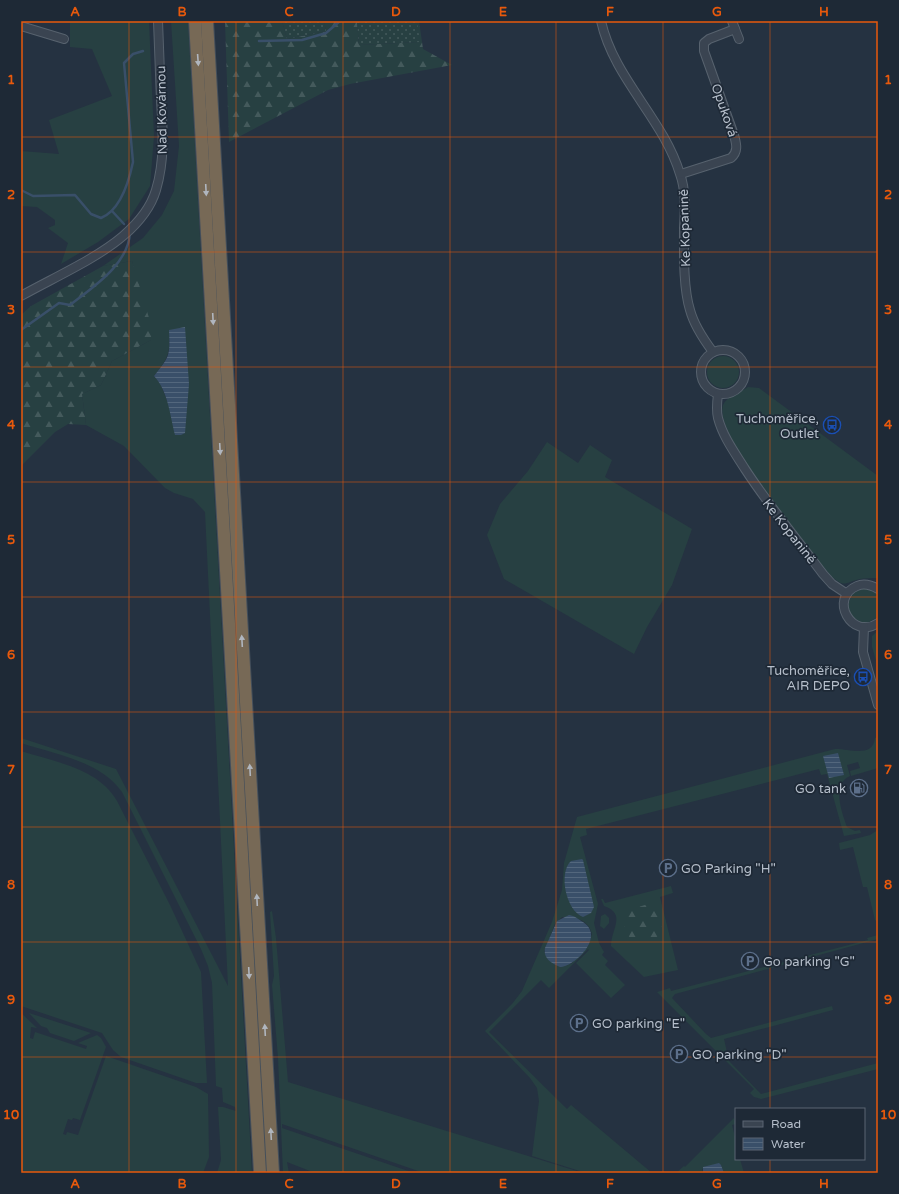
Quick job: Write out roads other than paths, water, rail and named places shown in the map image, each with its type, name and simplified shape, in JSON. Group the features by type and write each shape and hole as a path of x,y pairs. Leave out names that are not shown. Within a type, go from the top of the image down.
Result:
{"highway":[{"path":"196,21 260,1173"},
{"path":"207,21 273,1173"}],"street":[{"name":"Nad Kovárnou","path":"21,296 96,254 123,236 143,214 152,200 162,164 163,138 158,21"},
{"name":"Ke Kopanině","path":"601,21 612,55 660,131 681,174 685,209 684,248 688,301 696,325 713,352"},
{"name":"Opuková","path":"681,174 731,158 736,152 734,135 704,51 704,43 733,25 739,39"},
{"path":"21,26 64,39"},
{"path":"725,350 740,358 745,369 743,381 738,388 727,394 718,394 707,387 701,375 703,362 713,352 725,350"},
{"name":"Ke Kopanině","path":"718,394 718,417 727,439 738,458 768,504 823,574 832,584 847,594"},
{"path":"878,589 869,585 860,585 852,588 847,594 844,607 847,618 856,626 864,628 878,623"},
{"path":"864,628 863,652 878,705"}],"water":[{"path":"185,327 189,384 185,433 175,435 165,396 159,382 154,376 168,355 169,330"},
{"path":"838,753 844,775 829,778 823,756"},
{"path":"582,859 594,907 591,913 583,917 577,913 568,900 565,882 567,867 571,861"},
{"path":"569,915 583,922 589,928 591,935 590,943 573,962 566,966 560,967 547,958 545,955 545,948 557,921"},
{"path":"719,1163 724,1173 703,1173 703,1167"}],"waterway":[{"path":"259,41 302,40 326,33 340,21"},
{"path":"21,190 33,196 75,195 91,214 101,218 114,209 123,194 133,162 124,63 133,54 143,51"},
{"path":"112,211 124,224"},
{"path":"21,330 59,303 70,305 108,274 123,254 128,244 130,232"}],"place":[{"name":"Tuchoměřice, Outlet","path":"832,425"},
{"name":"Tuchoměřice, AIR DEPO","path":"863,677"},
{"name":"GO tank","path":"859,788"},
{"name":"GO Parking \"H\"","path":"668,868"},
{"name":"Go parking \"G\"","path":"750,961"},
{"name":"GO parking \"E\"","path":"579,1023"},
{"name":"GO parking \"D\"","path":"679,1054"}]}
